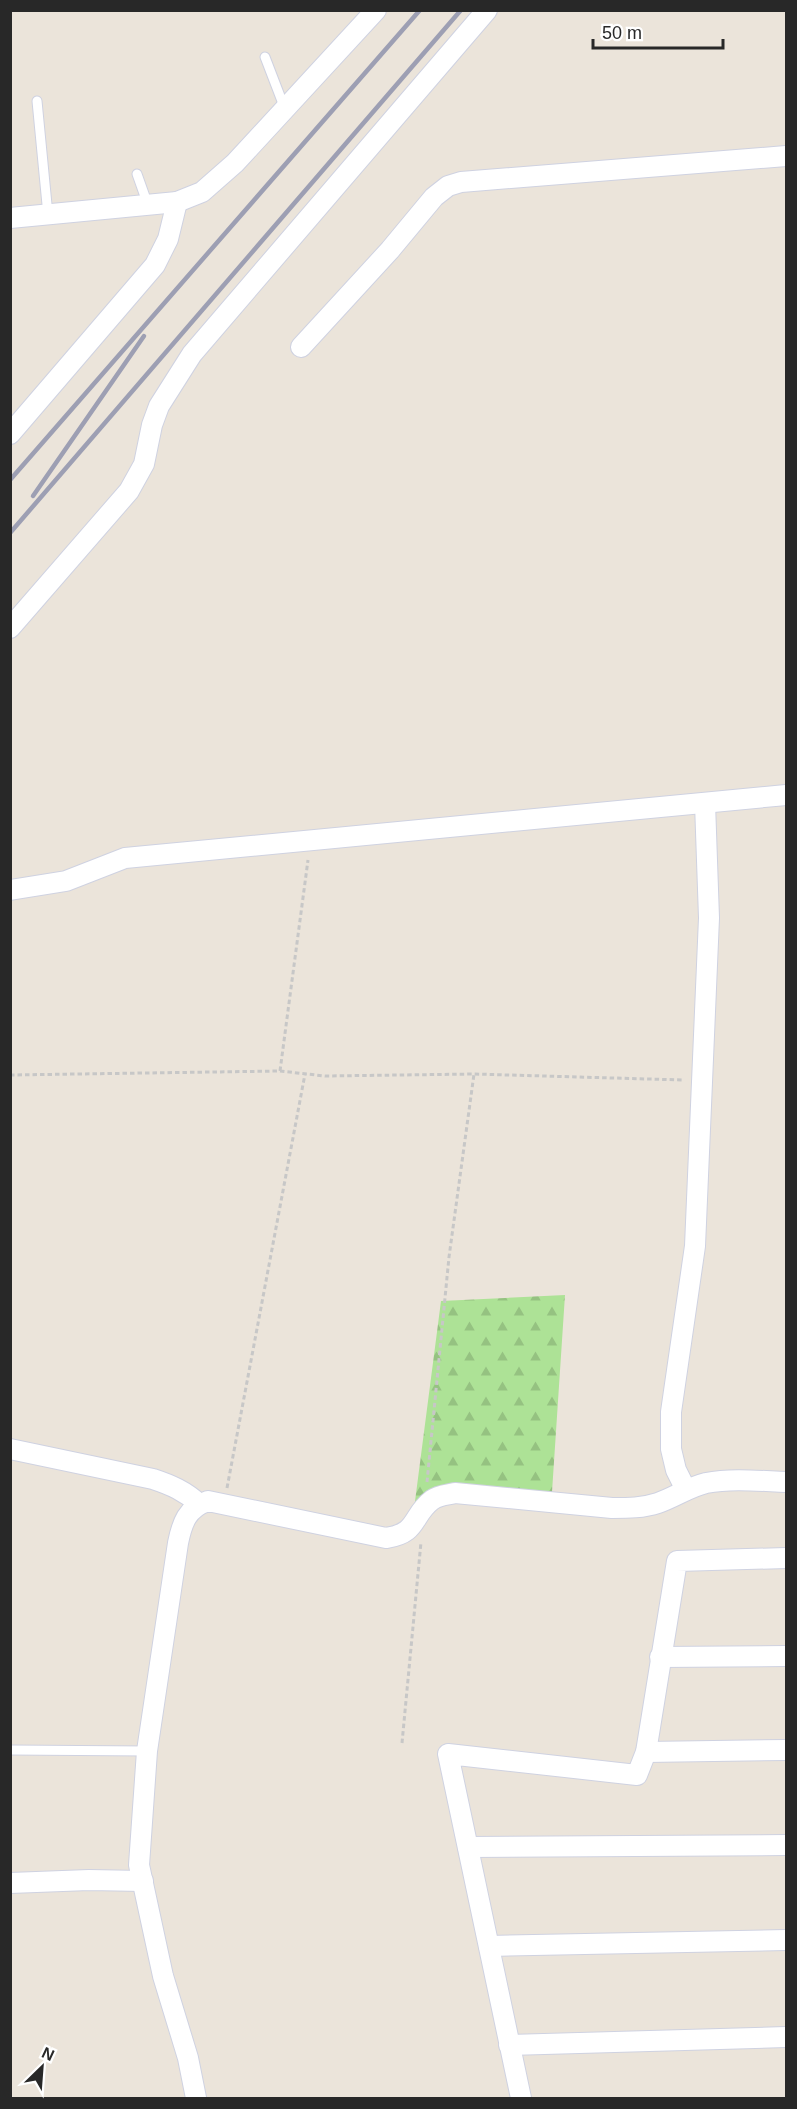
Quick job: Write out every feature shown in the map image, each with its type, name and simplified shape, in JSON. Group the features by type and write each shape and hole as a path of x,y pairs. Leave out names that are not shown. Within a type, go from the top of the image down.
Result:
{"street":[{"path":"10,218 177,202 202,192 218,179 285,109 376,10"},
{"path":"10,628 129,491 144,464 152,425 159,406 192,354 487,10"},
{"path":"301,347 390,250 434,197 448,186 461,182 786,156"},
{"path":"10,434 155,265 168,239 177,202"},
{"path":"10,890 66,881 125,858 786,795"},
{"path":"686,1490 676,1470 671,1449 671,1412 695,1246 709,918 705,802"},
{"path":"10,1449 153,1479 173,1486 199,1504"},
{"path":"196,2098 188,2058 164,1976 139,1865 147,1751 179,1535 187,1514 199,1504 208,1501 386,1538 400,1536 408,1531 431,1501 440,1496 455,1493 612,1508 636,1508 659,1503 706,1483 786,1482"},
{"path":"521,2098 448,1754 637,1775 646,1752 677,1561 786,1558"},
{"path":"660,1657 786,1656"},
{"path":"646,1752 786,1750"},
{"path":"468,1847 786,1845"},
{"path":"10,1883 89,1880 142,1881"},
{"path":"489,1946 786,1940"},
{"path":"510,2045 786,2037"}],"lane":[{"path":"265,57 285,109"},
{"path":"37,101 48,215"},
{"path":"137,174 148,205"},
{"path":"10,1750 147,1751"}],"path":[{"path":"280,1071 310,840"},
{"path":"10,1075 280,1071 326,1076 474,1074 702,1080"},
{"path":"224,1504 305,1074"},
{"path":"402,1743 449,1257 474,1074"}],"green space":[{"path":"565,1295 552,1492 453,1484 414,1509 441,1301"}],"railway":[{"path":"10,480 420,10"},
{"path":"10,533 461,10"},
{"path":"33,496 144,336"}]}
